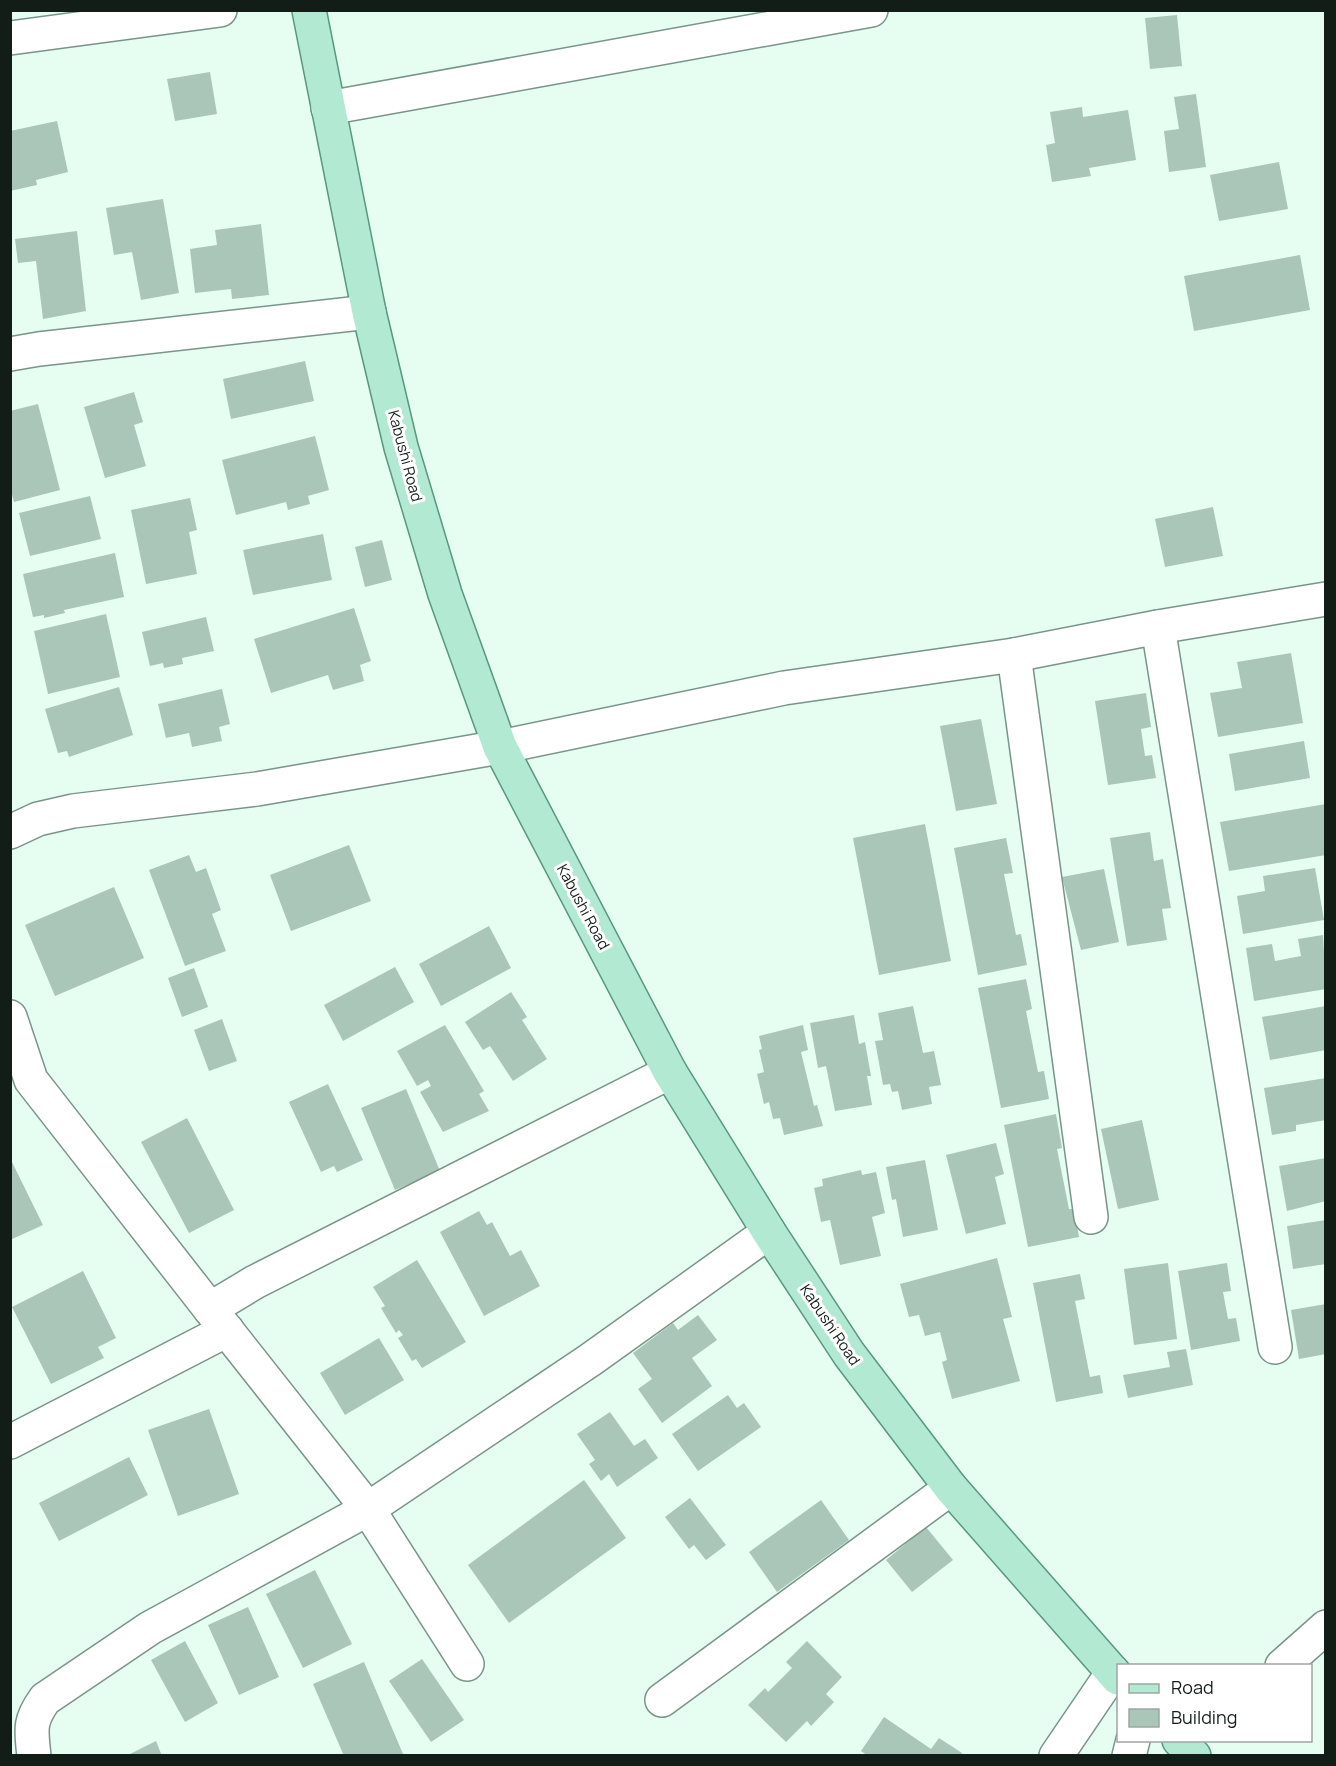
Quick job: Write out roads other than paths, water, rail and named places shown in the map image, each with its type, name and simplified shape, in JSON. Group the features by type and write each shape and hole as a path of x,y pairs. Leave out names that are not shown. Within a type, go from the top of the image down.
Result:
{"main road":[{"name":"Kabushi Road","path":"309,10 369,312 401,447 442,582 500,747 670,1071 768,1233 849,1354 951,1488 1116,1675"}],"street":[{"path":"10,38 220,10"},
{"path":"328,108 871,10"},
{"path":"10,354 369,312"},
{"path":"10,832 38,819 73,811 257,789 500,747 784,688 1014,655 1158,627 1326,599"},
{"path":"1158,627 1275,1347"},
{"path":"1014,655 1091,1217"},
{"path":"10,1017 21,1084 218,1319 368,1509 468,1665"},
{"path":"10,1442 218,1319 278,1271 670,1071"},
{"path":"34,1755 31,1729 33,1715 45,1699 150,1628 368,1509 590,1360 768,1233"},
{"path":"662,1700 951,1488"},
{"path":"1283,1664 1326,1628"},
{"path":"1056,1755 1116,1675"}]}
